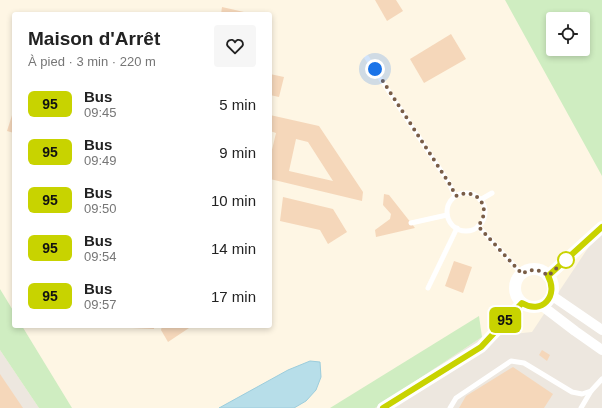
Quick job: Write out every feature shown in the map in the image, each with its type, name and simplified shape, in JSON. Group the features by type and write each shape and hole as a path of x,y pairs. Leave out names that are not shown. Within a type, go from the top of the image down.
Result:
{"street":[{"path":"548,276 602,227"},
{"path":"532,270 544,272 548,276 552,288 551,295 548,300 541,305 533,307 522,303 518,299 515,288 516,283 522,274 532,270"},
{"path":"551,295 602,330"},
{"path":"383,408 481,347 522,303"},
{"path":"541,305 575,332 602,350"}],"lane":[{"path":"368,58 456,196"},
{"path":"466,193 476,196 480,200 484,211 484,216 478,226 468,230 457,228 449,220 447,216 448,204 456,196 466,193"},
{"path":"480,200 492,193"},
{"path":"410,223 447,216"},
{"path":"478,226 522,274"},
{"path":"428,288 457,228"},
{"path":"444,408 456,398 511,361 524,363 572,392 582,394 591,391"},
{"path":"581,408 591,391 602,379"},
{"path":"450,408 456,398"}],"shaded area":[{"path":"602,227 602,408 375,408 482,337 532,332"},
{"path":"0,350 39,408 0,408"}],"green space":[{"path":"505,0 602,0 602,176"},
{"path":"0,289 12,309 12,328 23,328 72,408 39,408 0,350"},
{"path":"479,316 482,337 375,408 330,408"}],"water":[{"path":"310,361 320,362 321,377 316,390 306,401 294,408 219,408 288,370"}],"building":[{"path":"375,0 396,0 403,11 387,21"},
{"path":"222,7 244,12 221,12"},
{"path":"451,34 466,59 424,83 410,59"},
{"path":"272,74 284,77 279,97 272,95"},
{"path":"12,115 12,132 7,131"},
{"path":"272,115 319,126 363,192 362,201 272,179 272,150 276,133 272,132","holes":["296,139 308,142 333,181 289,171"]},
{"path":"384,194 389,195 415,228 376,237 375,230 390,219 391,214 383,205"},
{"path":"283,197 333,209 347,232 328,244 320,230 280,221"},
{"path":"454,261 472,267 463,293 445,286"},
{"path":"132,328 154,328 154,329"},
{"path":"162,328 189,328 168,342 161,330"},
{"path":"542,350 550,355 547,361 539,355"},
{"path":"513,367 553,394 544,408 459,408 466,396"},
{"path":"0,374 23,408 0,408"}],"bus line":[{"name":"95","path":"383,408 481,347 522,303 533,307 544,304 551,295 552,288 548,276 602,227"}],"route":[{"path":"375,69 456,196 466,193 472,194 480,200 483,205 484,216 478,226 522,274 527,271 538,270 544,272 548,276 569,257 566,260"}]}
